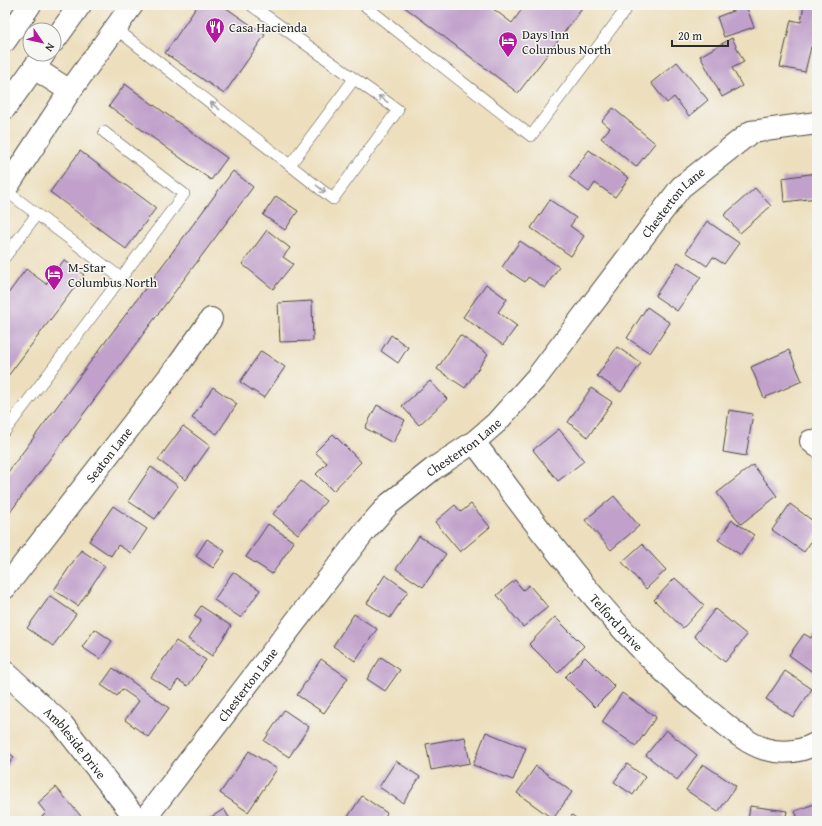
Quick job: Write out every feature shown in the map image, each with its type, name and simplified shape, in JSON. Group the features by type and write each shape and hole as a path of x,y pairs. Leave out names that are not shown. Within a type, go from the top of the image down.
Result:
{"street":[{"path":"5,41 30,5"},
{"path":"62,30 80,5"},
{"path":"5,190 70,91 132,5"},
{"path":"5,108 38,62"},
{"path":"40,62 70,91"},
{"name":"Chesterton Lane","path":"143,821 369,526 389,504 433,469 474,442 496,423 537,377 681,187 751,132 817,123"},
{"name":"Seaton Lane","path":"5,588 179,364 210,319"},
{"name":"Telford Drive","path":"474,442 547,538 626,634 697,702 741,736 764,748 776,751 808,747"},
{"name":"Ambleside Drive","path":"5,672 62,724 138,821"}],"lane":[{"path":"115,28 333,199 398,110 251,5"},
{"path":"364,5 531,136 629,5"},
{"path":"290,165 354,79"},
{"path":"5,431 184,194 104,132"},
{"path":"5,190 121,278"},
{"path":"5,257 37,214"}],"building":[{"name":"Casa Hacienda","path":"198,5 222,5 265,35 224,94 165,53"},
{"name":"Days Inn Columbus North","path":"402,5 488,5 512,23 525,5 585,5 518,93"},
{"path":"804,5 817,5 817,48 811,47 805,72 780,67 791,20 801,22"},
{"path":"746,6 754,27 724,37 717,17"},
{"path":"732,38 744,62 732,68 742,86 722,97 700,56"},
{"path":"677,62 708,100 689,116 674,97 667,103 651,83"},
{"path":"125,84 227,158 211,180 109,106"},
{"path":"613,108 655,143 636,167 601,138 610,128 602,121"},
{"path":"589,150 629,178 615,197 595,183 589,192 569,177"},
{"path":"80,151 156,208 126,249 50,192"},
{"path":"233,171 253,187 5,519 5,476"},
{"path":"817,173 817,198 784,202 782,178"},
{"path":"755,188 771,206 740,233 724,215"},
{"path":"276,196 298,211 285,230 263,215"},
{"path":"550,200 576,218 570,226 584,236 571,256 531,228"},
{"path":"707,221 739,243 724,264 713,257 707,266 686,252"},
{"path":"267,230 290,248 283,257 293,264 273,289 242,264"},
{"path":"520,241 559,267 545,288 528,277 525,282 502,267"},
{"path":"64,260 84,275 5,380 5,298 26,269 46,284"},
{"path":"678,262 701,277 677,311 655,296"},
{"path":"486,284 507,299 498,312 517,326 503,345 463,317"},
{"path":"312,301 313,341 280,342 278,303"},
{"path":"647,307 670,323 650,353 627,338"},
{"path":"391,335 408,347 398,363 381,351"},
{"path":"460,335 488,354 465,388 437,369"},
{"path":"617,347 641,363 621,392 597,376"},
{"path":"789,350 802,381 764,398 751,367"},
{"path":"261,351 285,367 264,398 240,382"},
{"path":"430,381 447,399 419,425 402,406"},
{"path":"213,387 237,404 217,434 192,418"},
{"path":"591,388 612,402 588,437 568,422"},
{"path":"377,405 405,420 393,443 365,428"},
{"path":"729,410 753,414 746,456 723,452"},
{"path":"183,426 210,446 186,480 158,460"},
{"path":"559,429 584,461 558,481 533,450"},
{"path":"333,434 361,462 333,491 316,474 327,463 315,452"},
{"path":"753,465 777,496 741,524 717,493"},
{"path":"151,467 178,486 155,519 128,501"},
{"path":"301,481 326,501 298,534 273,514"},
{"path":"614,496 639,526 611,550 585,520"},
{"path":"471,504 490,527 460,552 435,522 455,505 461,512"},
{"path":"790,504 817,524 817,533 804,552 772,530"},
{"path":"113,506 147,529 131,553 118,545 111,556 89,541"},
{"path":"732,520 754,535 741,555 718,540"},
{"path":"268,524 294,542 272,574 246,557"},
{"path":"419,536 446,554 423,587 396,569"},
{"path":"207,539 225,551 213,568 196,556"},
{"path":"642,544 666,570 646,589 622,562"},
{"path":"81,550 105,566 78,606 54,590"},
{"path":"233,572 260,590 241,618 214,600"},
{"path":"385,575 408,591 390,618 367,603"},
{"path":"675,578 704,605 683,628 654,600"},
{"path":"515,580 523,590 529,585 548,607 523,627 497,595"},
{"path":"50,596 76,614 53,646 27,628"},
{"path":"201,606 231,626 212,656 188,639 201,620 194,616"},
{"path":"715,609 747,635 725,662 694,636"},
{"path":"354,614 377,629 355,661 333,646"},
{"path":"555,617 584,646 558,673 529,644"},
{"path":"95,629 112,641 100,659 82,647"},
{"path":"817,629 817,675 789,655 804,634 811,638"},
{"path":"176,641 206,660 188,686 178,680 171,690 151,677"},
{"path":"381,657 400,670 385,691 367,679"},
{"path":"585,657 615,687 595,707 565,677"},
{"path":"321,659 348,678 324,713 297,695"},
{"path":"113,668 169,708 148,737 125,720 139,701 122,689 117,696 101,685"},
{"path":"785,671 812,689 793,717 766,699"},
{"path":"622,693 656,717 636,746 602,722"},
{"path":"284,710 309,727 289,757 264,741"},
{"path":"666,730 697,755 677,780 646,755"},
{"path":"486,732 526,748 513,780 473,765"},
{"path":"465,737 470,763 431,770 426,744"},
{"path":"5,750 14,757 5,770"},
{"path":"249,751 277,769 248,812 220,793"},
{"path":"396,761 420,777 403,803 379,787"},
{"path":"627,764 645,777 633,795 614,782"},
{"path":"703,764 736,786 718,812 686,790"},
{"path":"536,766 572,792 553,819 517,793"},
{"path":"56,787 85,821 43,821 41,818 46,813 38,803"},
{"path":"362,796 387,813 382,821 345,821"},
{"path":"817,803 817,821 799,821 795,811"},
{"path":"750,806 787,811 785,821 748,821"},
{"path":"224,809 231,821 205,821"},
{"path":"572,815 580,821 568,821"}],"place":[{"name":"Casa Hacienda","path":"215,44"},
{"name":"Days Inn Columbus North","path":"508,58"},
{"name":"M-Star Columbus North","path":"54,291"}]}
